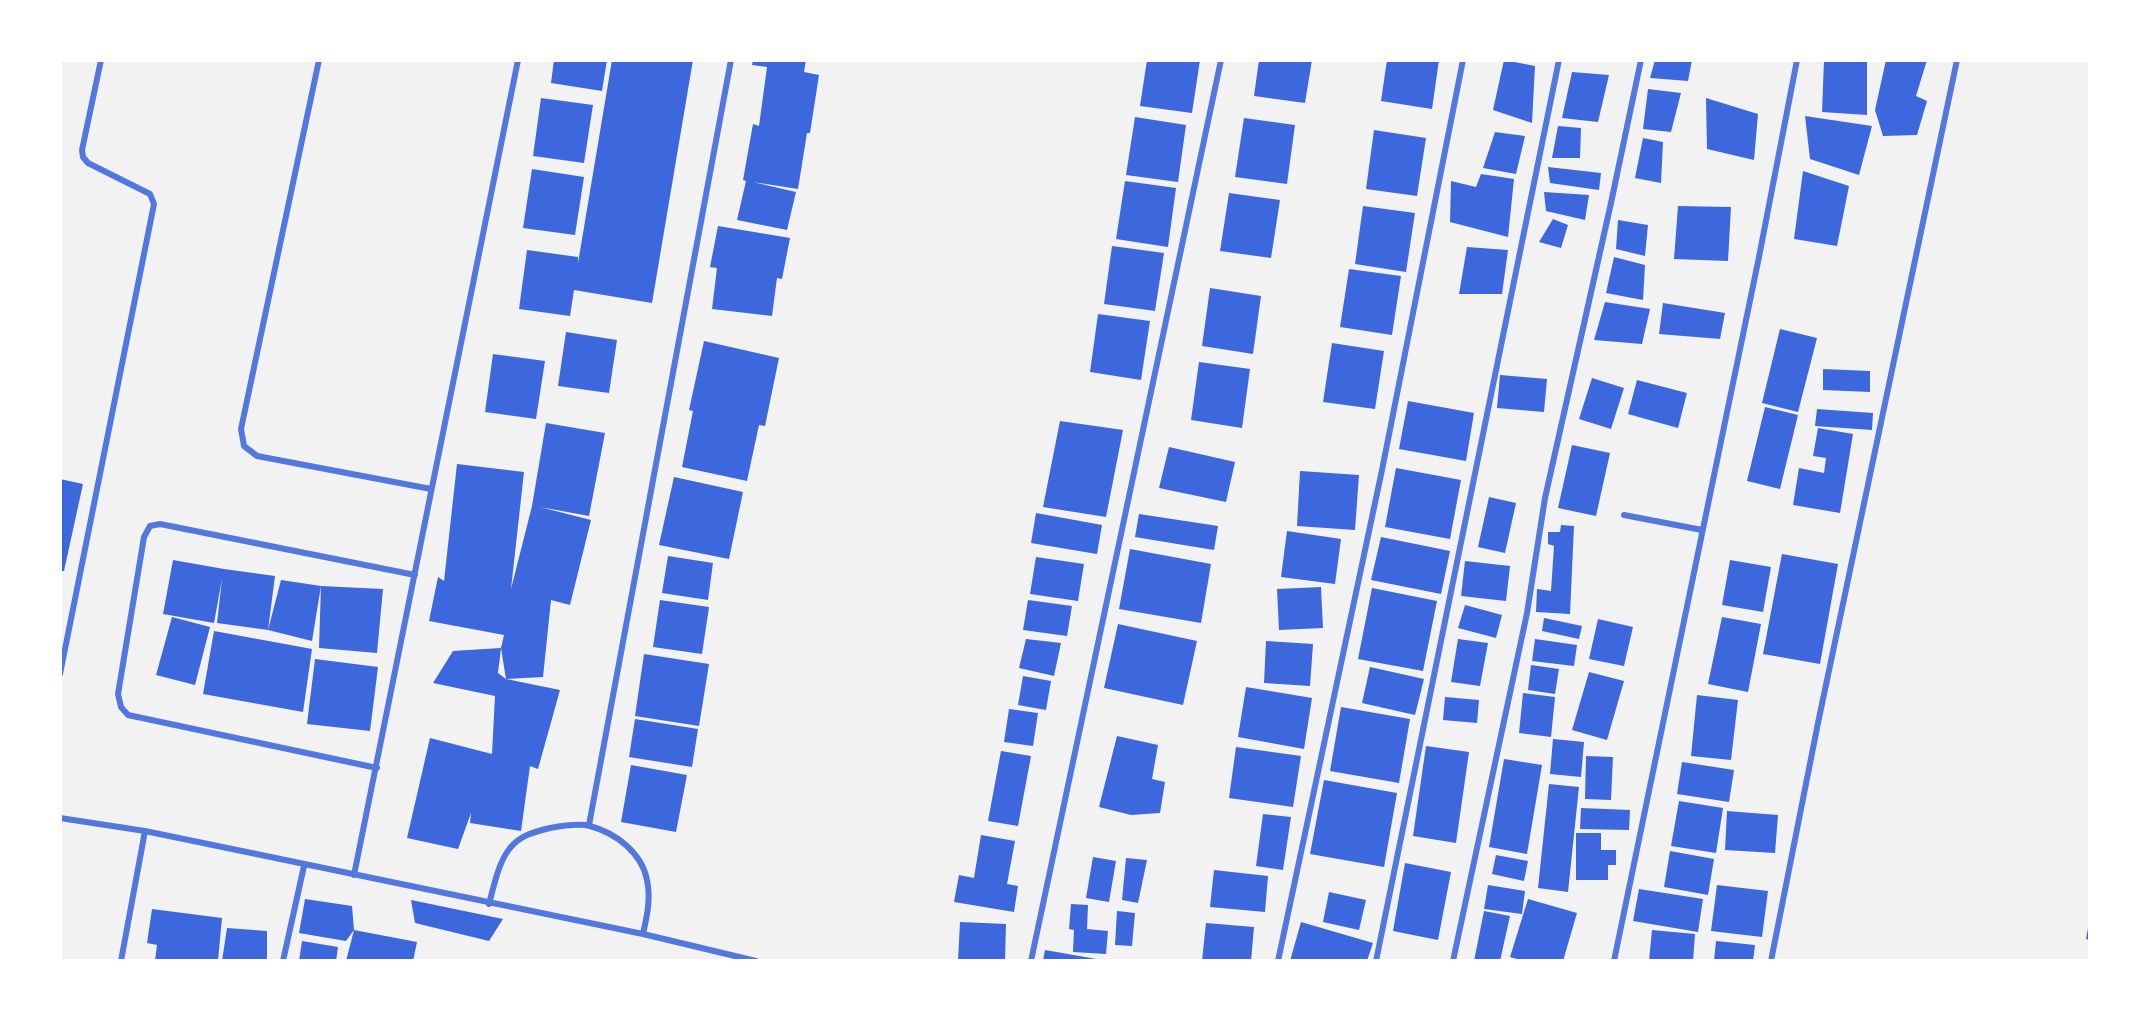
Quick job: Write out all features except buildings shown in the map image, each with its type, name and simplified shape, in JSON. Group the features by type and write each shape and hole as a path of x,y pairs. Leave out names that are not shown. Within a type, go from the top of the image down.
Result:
{"street":[{"path":"60,674 154,204 150,194 88,163 83,157 82,150 101,60"},
{"path":"319,60 241,429 244,446 257,456 431,489"},
{"path":"354,875 518,60"},
{"path":"589,825 731,60"},
{"path":"1031,961 1221,60"},
{"path":"1278,961 1382,470 1463,60"},
{"path":"1376,961 1559,60"},
{"path":"1453,961 1527,613 1545,498 1641,60"},
{"path":"1614,961 1759,258 1797,60"},
{"path":"1771,961 1820,712 1957,60"},
{"path":"1624,515 1702,530"},
{"path":"377,768 129,715 121,708 118,694 144,537 150,526 160,524 415,574"},
{"path":"60,818 145,831 304,866 643,934 756,961"},
{"path":"489,904 498,871 505,856 525,834 557,826 589,825 621,840 638,859 647,879 649,907 643,934"},
{"path":"121,961 145,831"},
{"path":"283,961 304,866"}]}
